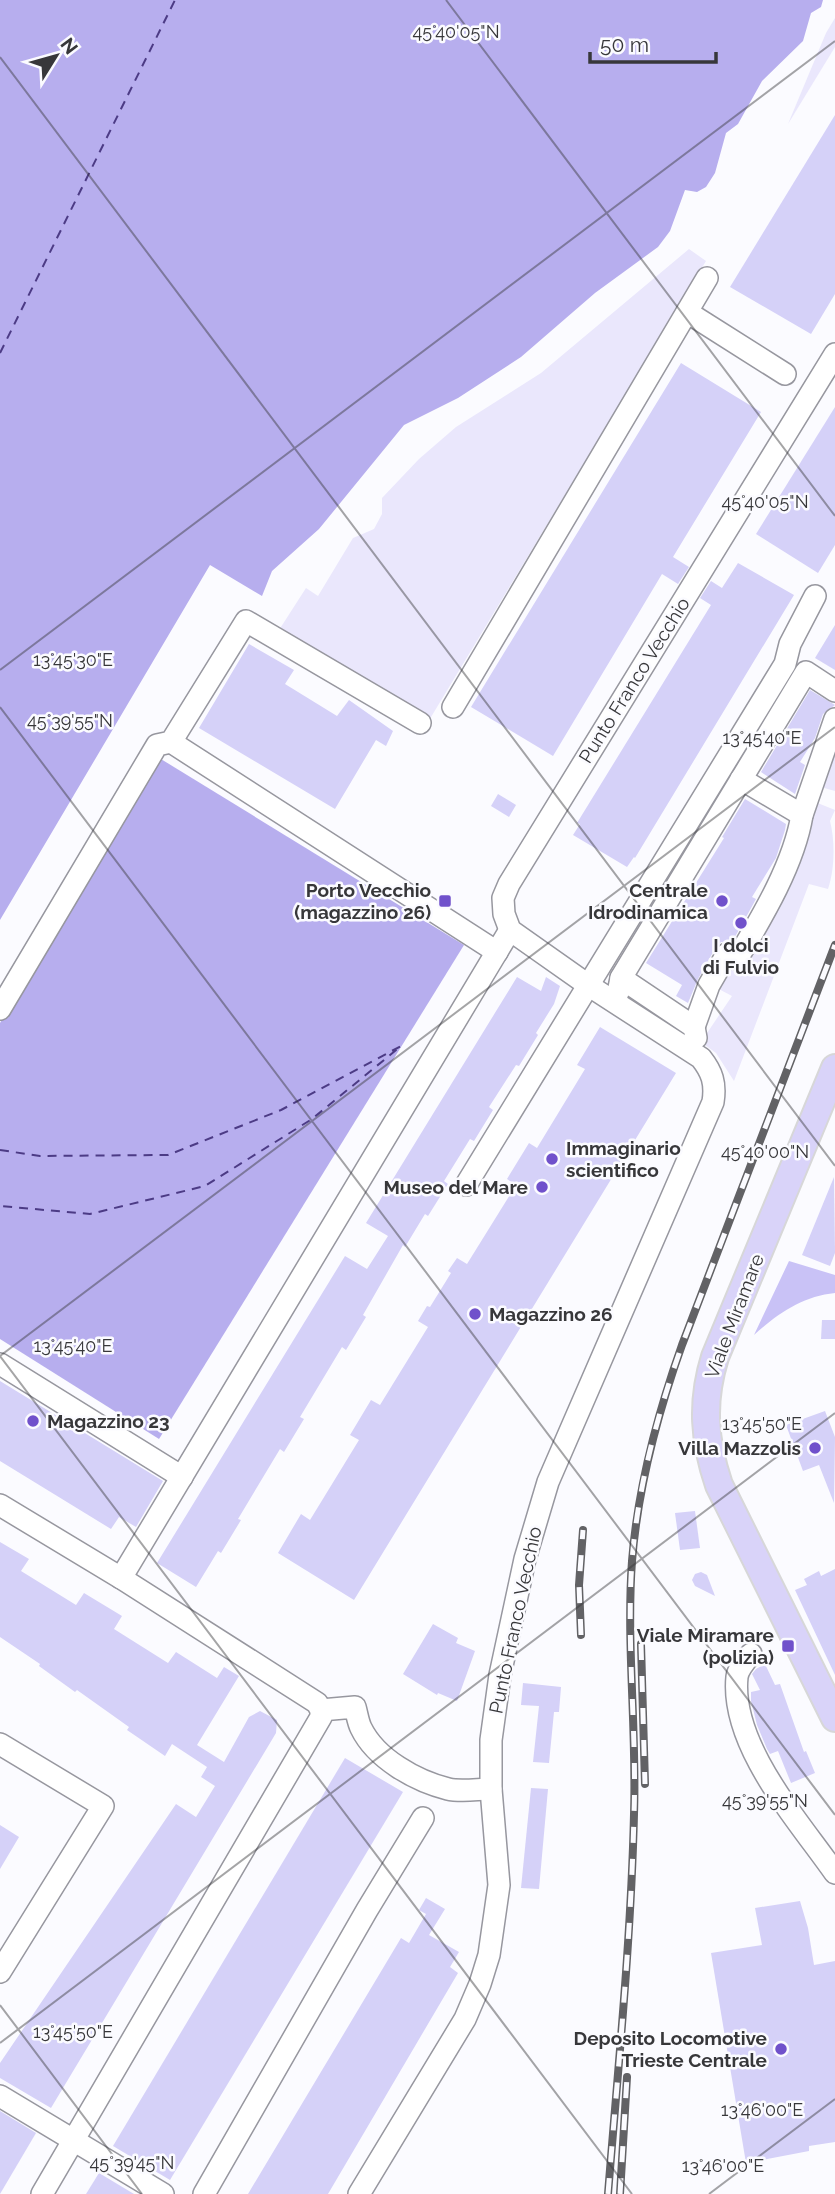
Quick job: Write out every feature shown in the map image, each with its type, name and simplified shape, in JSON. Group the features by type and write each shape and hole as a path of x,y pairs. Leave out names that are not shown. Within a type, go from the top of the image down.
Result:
{"main road":[{"name":"Viale Miramare","path":"835,1068 715,1357 709,1378 705,1413 707,1448 719,1485 835,1718"}],"street":[{"path":"453,707 707,278"},
{"path":"687,312 785,374"},
{"name":"Punto Franco Vecchio","path":"359,2194 465,2019 480,1984 489,1955 499,1885 491,1789 491,1740 500,1675 525,1559 548,1482 715,1092 711,1071 701,1058 588,985 510,930 504,914 503,898 509,884 835,354"},
{"path":"466,1185 785,664 790,645 815,596"},
{"path":"171,742 246,621 420,723"},
{"path":"835,691 806,672 619,986 696,1037 709,985 727,954 737,960 769,905 799,830 802,815 813,793 835,719"},
{"path":"0,1009 157,745 171,742 497,952"},
{"path":"741,779 802,815"},
{"path":"121,1578 510,930"},
{"path":"0,1364 182,1477"},
{"path":"0,1505 121,1578 317,1703 321,1710 321,1717 307,1743 42,2194"},
{"path":"751,1654 737,1674 739,1705 746,1736 769,1782 835,1873"},
{"path":"321,1710 355,1707 361,1728 372,1744 385,1758 414,1776 450,1790 491,1789"},
{"path":"0,1744 103,1805 0,1972"},
{"path":"204,2194 423,1818"},
{"path":"0,2096 163,2194"}],"shaded area":[{"path":"0,0 823,0 821,7 811,13 803,41 762,81 738,124 726,133 715,173 706,187 697,192 685,190 670,231 658,247 595,293 521,357 458,398 404,425 319,529 272,571 262,596 210,565 0,920"},
{"path":"835,18 835,47 788,124 826,33"},
{"path":"689,249 706,261 428,722 279,630 306,588 318,596 353,538 374,529 382,514 382,498 419,459 456,427 541,373"},
{"path":"835,737 835,791 817,786"},
{"path":"156,756 464,945 159,1439 0,1339 0,1023"},
{"path":"815,802 835,810 830,821 834,855 828,889 809,884 734,1081 716,1053 701,1042 732,996 713,986"},
{"path":"789,1261 835,1275 835,1293 812,1298 791,1307 754,1335"}],"building":[{"path":"835,115 835,294 811,334 730,287"},
{"path":"681,363 761,412 673,557 689,567 678,584 662,574 553,756 471,707"},
{"path":"835,407 835,545 818,573 756,534"},
{"path":"738,563 794,595 635,858 627,867 573,835 580,824 577,823 711,605 700,598 711,581 722,588"},
{"path":"835,625 835,670 815,658"},
{"path":"249,644 294,670 285,684 337,716 349,700 393,731 386,746 376,740 335,809 199,728"},
{"path":"810,690 835,705 823,714 815,738 800,762 805,765 795,794 761,772"},
{"path":"498,794 516,805 509,817 491,806"},
{"name":"Centrale Idrodinamica","path":"745,799 786,824 785,830 776,858 752,897 756,899 745,919 732,942 721,942 716,947 688,1003 676,996 682,985 646,963 724,838 722,837"},
{"path":"517,977 541,991 546,977 560,986 554,1004 536,1033 538,1035 489,1107 493,1110 474,1141 470,1139 444,1181 448,1184 428,1216 425,1214 405,1247 403,1245 363,1315 366,1317 346,1350 342,1347 300,1417 304,1419 284,1452 280,1449 221,1553 218,1551 196,1587 157,1563 345,1256 367,1269 388,1236 366,1223"},
{"name":"Magazzino 26","path":"600,1027 676,1073 354,1600 278,1553 301,1514 310,1520 359,1440 350,1435 371,1400 380,1405 428,1327 418,1321 451,1273 448,1271 457,1258 467,1264 516,1185 507,1179 529,1143 537,1148 585,1069 577,1065"},
{"path":"834,1177 835,1253 830,1266 802,1255"},
{"path":"822,1320 835,1320 835,1339 821,1339"},
{"name":"Magazzino 23","path":"0,1381 163,1481 136,1527 119,1517 111,1529 0,1461"},
{"name":"Villa Mazzolis","path":"825,1411 835,1437 834,1503 819,1465 803,1471 786,1425"},
{"path":"695,1511 700,1548 680,1550 675,1513"},
{"path":"0,1542 29,1559 21,1571 76,1605 84,1593 122,1616 114,1629 168,1663 176,1652 217,1678 224,1667 239,1676 197,1745 224,1762 249,1717 260,1711 277,1720 276,1733 51,2108 0,2078 0,2063 176,1804 196,1817 215,1786 201,1777 207,1767 172,1744 165,1756 127,1730 129,1727 77,1690 75,1692 0,1637"},
{"path":"835,1569 835,1675 795,1590 807,1585 804,1579 819,1571 821,1576"},
{"path":"701,1572 707,1575 715,1596 695,1586 692,1580 695,1574"},
{"path":"433,1624 458,1638 456,1643 475,1651 457,1701 438,1693 437,1695 403,1674"},
{"path":"765,1664 775,1685 780,1684 804,1752 806,1751 815,1773 791,1783 778,1751 770,1754 767,1749 751,1701 751,1692 760,1690 752,1674"},
{"path":"523,1683 561,1687 559,1712 554,1712 549,1763 533,1762 539,1706 521,1705"},
{"path":"345,1758 403,1792 170,2180 113,2146"},
{"path":"531,1788 548,1789 539,1889 521,1888"},
{"path":"0,1825 19,1837 0,1869"},
{"path":"426,1898 445,1909 429,1935 459,1952 450,1967 458,1973 328,2194 248,2194 401,1938 409,1943 426,1914 419,1910"},
{"name":"Deposito Locomotive Trieste Centrale","path":"800,1901 814,1965 835,1961 835,2142 809,2146 809,2151 746,2163 711,1953 762,1945 755,1908"},
{"path":"0,2111 36,2133 0,2194"},
{"path":"99,2173 134,2194 86,2194"}],"ferry route":[{"path":"0,353 175,0"},
{"path":"0,1150 40,1156 168,1155 281,1110 401,1046 312,1119 205,1186 90,1214 0,1206"}],"railway":[{"path":"608,2194 630,1909 635,1782 630,1593 639,1505 657,1424 682,1345 835,945"},
{"path":"581,1635 579,1585 583,1530"},
{"path":"641,1644 645,1784"},
{"path":"620,2194 627,2077"}],"place":[{"name":"Porto Vecchio (magazzino 26)","path":"445,901"},
{"name":"Centrale Idrodinamica","path":"722,901"},
{"name":"I dolci di Fulvio","path":"741,923"},
{"name":"Immaginario scientifico","path":"552,1159"},
{"name":"Museo del Mare","path":"542,1187"},
{"name":"Magazzino 26","path":"475,1314"},
{"name":"Magazzino 23","path":"33,1421"},
{"name":"Villa Mazzolis","path":"815,1448"},
{"name":"Viale Miramare (polizia)","path":"788,1646"},
{"name":"Deposito Locomotive Trieste Centrale","path":"781,2049"}]}
